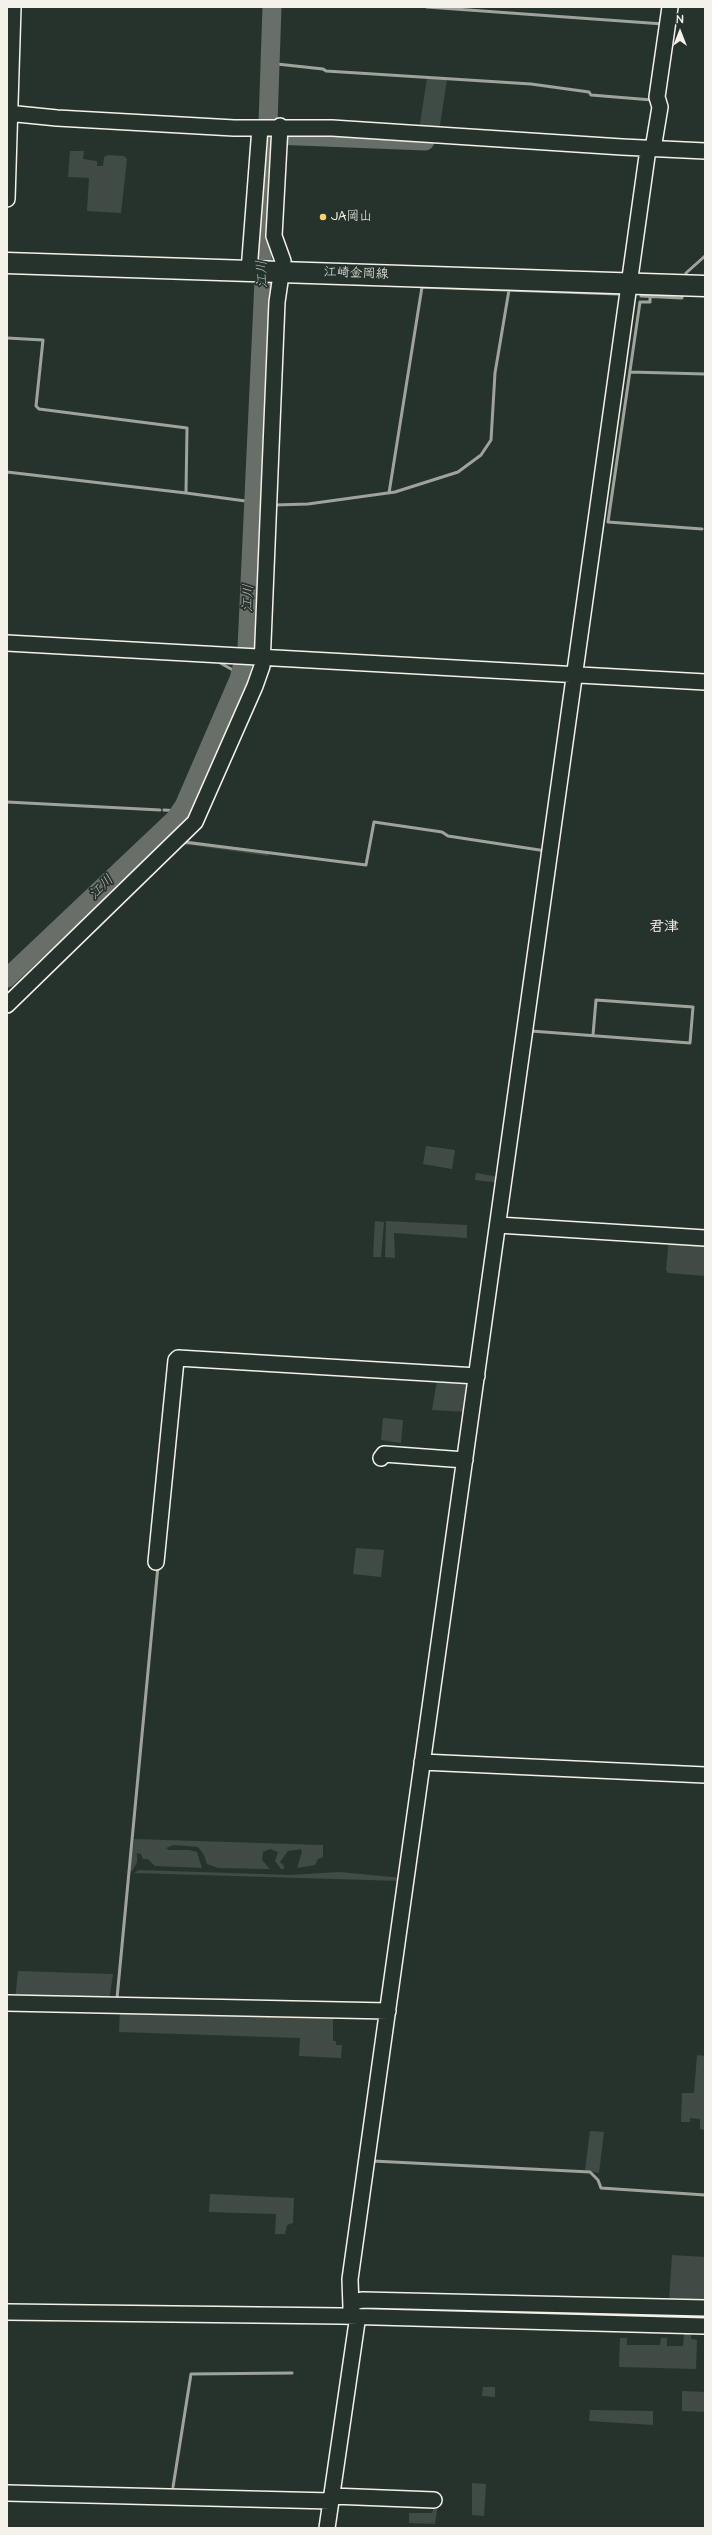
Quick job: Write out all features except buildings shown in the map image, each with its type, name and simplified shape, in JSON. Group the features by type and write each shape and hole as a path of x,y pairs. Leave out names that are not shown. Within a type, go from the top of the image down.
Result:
{"main road":[{"name":"江崎金岡線","path":"7,263 705,286"}],"street":[{"path":"7,199 10,23 13,7"},
{"path":"337,2528 336,2497 356,2330 364,2309 350,2278 388,2011 426,1763 477,1376 502,1225 578,675 629,284 649,152 660,107 657,97 670,7"},
{"path":"9,113 64,119 260,128 280,132 649,152 705,150"},
{"path":"251,271 260,128"},
{"path":"7,1005 195,822 255,686 259,657 277,302 279,272 283,261 274,236 280,132"},
{"path":"7,643 234,657 259,657 705,682"},
{"path":"502,1225 705,1238"},
{"path":"156,1562 176,1360 178,1358 477,1376"},
{"path":"382,1458 384,1454 465,1460"},
{"path":"426,1763 705,1774"},
{"path":"7,2003 388,2011"},
{"path":"7,2312 705,2308"},
{"path":"364,2309 705,2326"},
{"path":"7,2494 336,2497 434,2500"},
{"path":"327,2528 336,2497"}],"shaded area":[{"path":"427,78 447,79 439,132 419,130"},
{"path":"70,151 84,151 83,159 97,161 97,166 103,166 104,157 107,155 124,156 127,159 121,213 87,211 89,178 68,177"},
{"path":"184,840 271,852 268,856 190,845 181,846"},
{"path":"426,1146 455,1150 452,1169 423,1164"},
{"path":"476,1173 500,1177 500,1183 475,1180"},
{"path":"375,1221 384,1222 381,1257 373,1257"},
{"path":"386,1221 467,1225 467,1238 394,1233 395,1258 385,1257"},
{"path":"669,1238 705,1240 705,1276 668,1273 666,1270"},
{"path":"437,1380 473,1381 467,1412 432,1410"},
{"path":"383,1418 403,1420 401,1443 381,1440"},
{"path":"356,1548 384,1550 381,1577 353,1574"},
{"path":"134,1839 323,1845 323,1857 318,1859 315,1865 297,1868 302,1852 301,1849 288,1851 280,1862 284,1866 284,1869 281,1869 275,1861 278,1852 270,1849 263,1852 262,1860 270,1869 218,1868 207,1864 204,1855 198,1847 174,1845 166,1848 169,1850 189,1850 197,1852 202,1868 155,1866 148,1859 143,1859 141,1854 137,1853 137,1862 133,1870 130,1872"},
{"path":"139,1870 290,1875 340,1872 403,1878 402,1881 134,1873"},
{"path":"18,1971 113,1974 109,2002 15,2000"},
{"path":"120,2010 333,2015 333,2041 336,2041 336,2045 342,2045 341,2058 299,2056 300,2038 119,2032"},
{"path":"697,2055 705,2056 705,2130 700,2129 700,2119 690,2118 690,2122 681,2122 682,2093 694,2093"},
{"path":"590,2131 604,2132 599,2173 585,2170"},
{"path":"210,2194 294,2198 293,2223 287,2225 285,2234 275,2234 276,2214 209,2212"},
{"path":"672,2255 705,2257 705,2304 669,2303"},
{"path":"646,2313 682,2314 682,2322 645,2321"},
{"path":"684,2334 691,2334 691,2339 697,2340 696,2369 619,2367 620,2338 627,2338 627,2345 660,2345 661,2338 667,2338 667,2346 683,2346"},
{"path":"483,2387 495,2387 495,2397 482,2396"},
{"path":"682,2391 705,2392 705,2412 682,2411"},
{"path":"590,2410 653,2411 653,2425 589,2421"},
{"path":"472,2483 486,2484 484,2516 472,2515"},
{"path":"435,2504 438,2504 435,2524 409,2523 409,2513 432,2513"}],"waterway":[{"name":"江川","path":"268,123 272,7"},
{"path":"427,7 663,24"},
{"path":"277,64 323,69 326,71 531,84 589,92 591,95 652,100"},
{"name":"江川","path":"7,978 175,819 184,806 239,679 247,648 264,281 262,257 268,131"},
{"path":"274,135 425,141"},
{"path":"686,276 686,273 705,256"},
{"path":"422,287 618,294"},
{"path":"389,493 422,287"},
{"path":"274,505 308,504 395,492 458,472 481,455 491,440 495,373 509,290"},
{"path":"641,296 682,298 682,293"},
{"path":"650,297 650,302 640,302 608,522 702,529"},
{"path":"7,338 43,340 36,406 39,409 187,428 186,493 253,502"},
{"path":"630,372 705,374"},
{"path":"7,472 186,493"},
{"path":"253,504 263,504"},
{"path":"215,660 240,674"},
{"path":"7,802 160,810"},
{"path":"164,810 180,811"},
{"path":"184,842 366,865 374,822 442,832 448,836 546,851"},
{"path":"154,838 170,840"},
{"path":"531,1031 690,1043 693,1007 596,1000 593,1035"},
{"path":"117,1998 158,1566"},
{"path":"373,2161 590,2172 598,2180 601,2188 705,2195"},
{"path":"173,2487 191,2374 292,2373"}],"place":[{"name":"JA岡山","path":"323,217"}],"district":[{"name":"君津","path":"664,928"}]}
